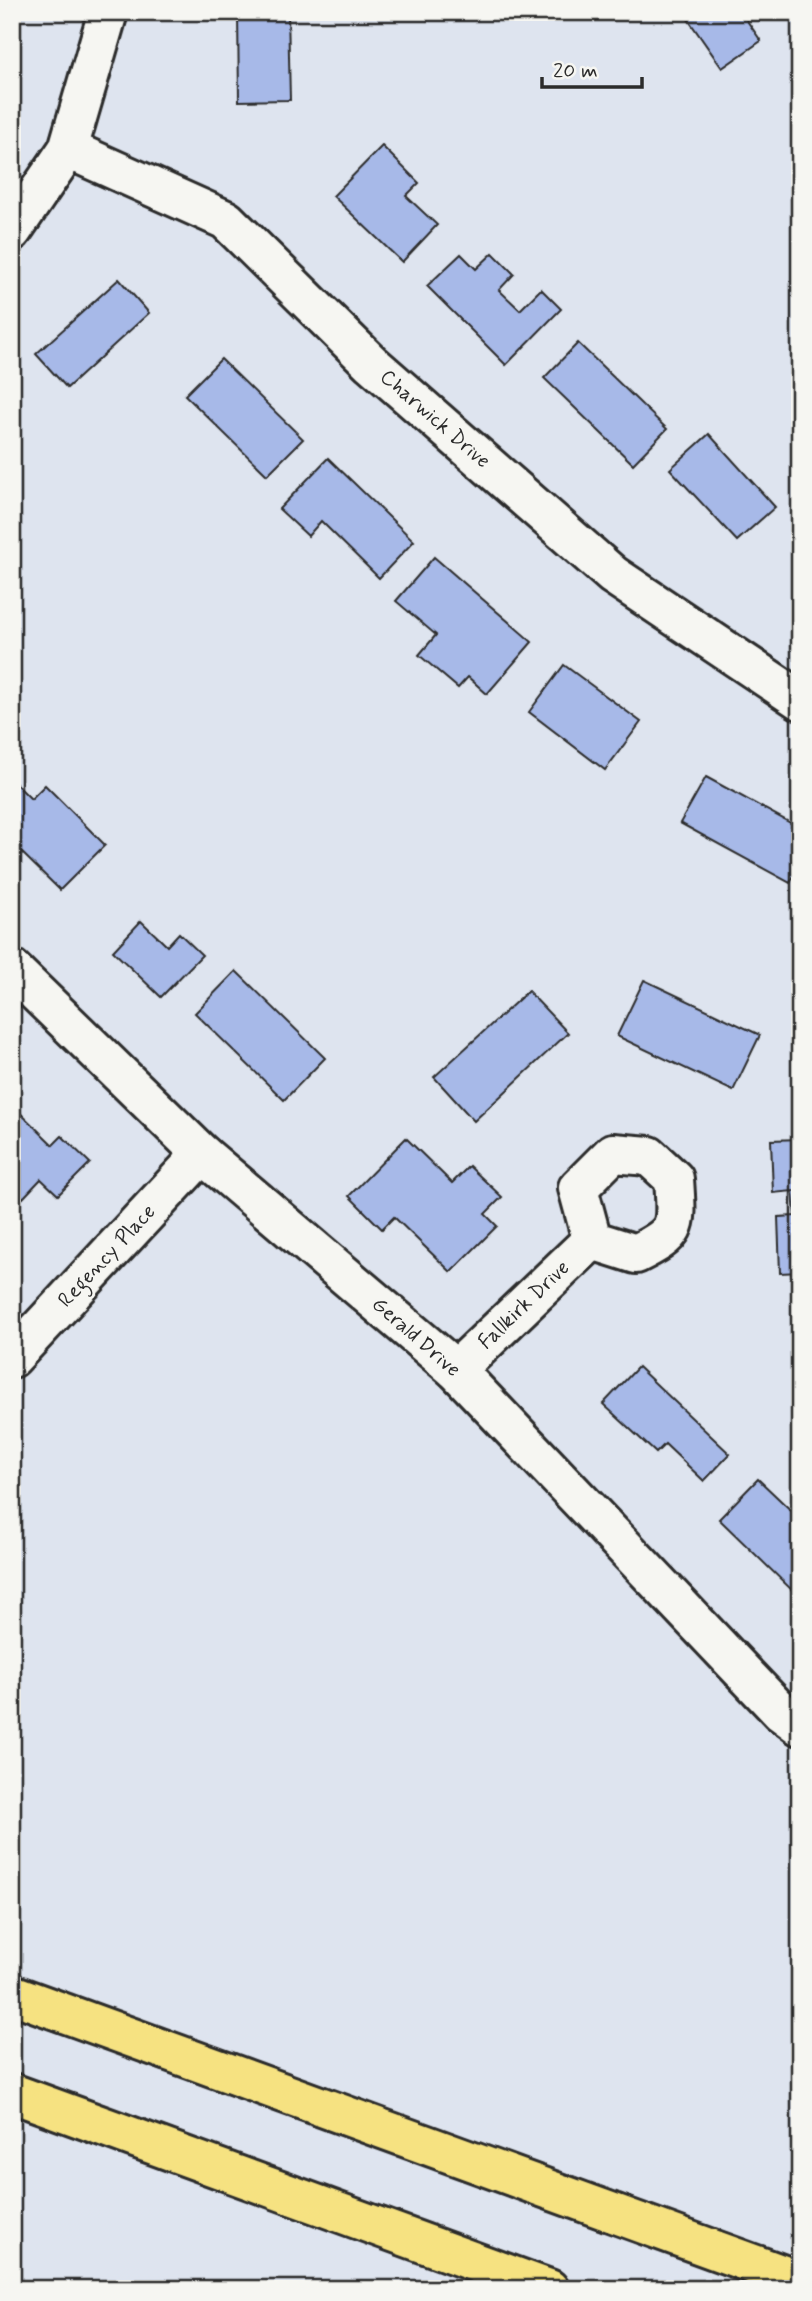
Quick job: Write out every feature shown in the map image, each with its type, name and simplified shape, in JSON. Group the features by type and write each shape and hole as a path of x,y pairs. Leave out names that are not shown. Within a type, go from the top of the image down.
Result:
{"highway":[{"path":"12,1994 800,2281"},
{"path":"12,2093 549,2289"}],"street":[{"path":"12,231 68,149 108,12"},
{"name":"Charwick Drive","path":"68,149 226,220 371,363 613,575 800,700"},
{"name":"Gerald Drive","path":"12,969 202,1154 456,1370 772,1702 800,1726"},
{"name":"Regency Place","path":"12,1358 202,1154"},
{"name":"Fallkirk Drive","path":"456,1370 592,1240"}],"building":[{"path":"238,12 288,12 290,100 239,101"},
{"path":"683,12 741,12 761,41 722,68"},
{"path":"382,146 419,183 406,196 437,225 402,262 333,196"},
{"path":"493,253 514,274 499,290 520,310 541,289 561,309 506,365 427,286 461,254 476,269"},
{"path":"119,279 149,313 67,388 36,354"},
{"path":"578,343 667,429 633,464 544,378"},
{"path":"221,359 303,439 267,475 185,395"},
{"path":"709,434 775,507 737,541 670,469"},
{"path":"328,458 414,541 379,578 321,521 308,536 279,509"},
{"path":"434,557 532,642 487,694 468,677 458,688 419,655 436,635 396,601"},
{"path":"564,665 641,722 605,770 529,712"},
{"path":"706,777 800,828 800,865 790,883 680,823"},
{"path":"12,780 31,799 45,785 105,845 60,890 12,843"},
{"path":"141,921 167,946 179,933 202,955 161,997 113,951"},
{"path":"236,971 325,1058 284,1100 195,1013"},
{"path":"644,980 760,1035 733,1091 617,1036"},
{"path":"528,991 568,1033 474,1121 434,1077"},
{"path":"12,1105 53,1145 62,1136 90,1163 58,1195 41,1179 23,1198 12,1188"},
{"path":"406,1138 452,1183 469,1166 502,1197 485,1214 497,1226 451,1272 394,1217 382,1229 349,1196"},
{"path":"800,1139 800,1272 780,1273 778,1217 795,1216 793,1191 773,1193 771,1140"},
{"path":"638,1367 730,1454 704,1481 665,1444 656,1453 603,1404"},
{"path":"758,1479 800,1519 800,1598 719,1519"}]}
